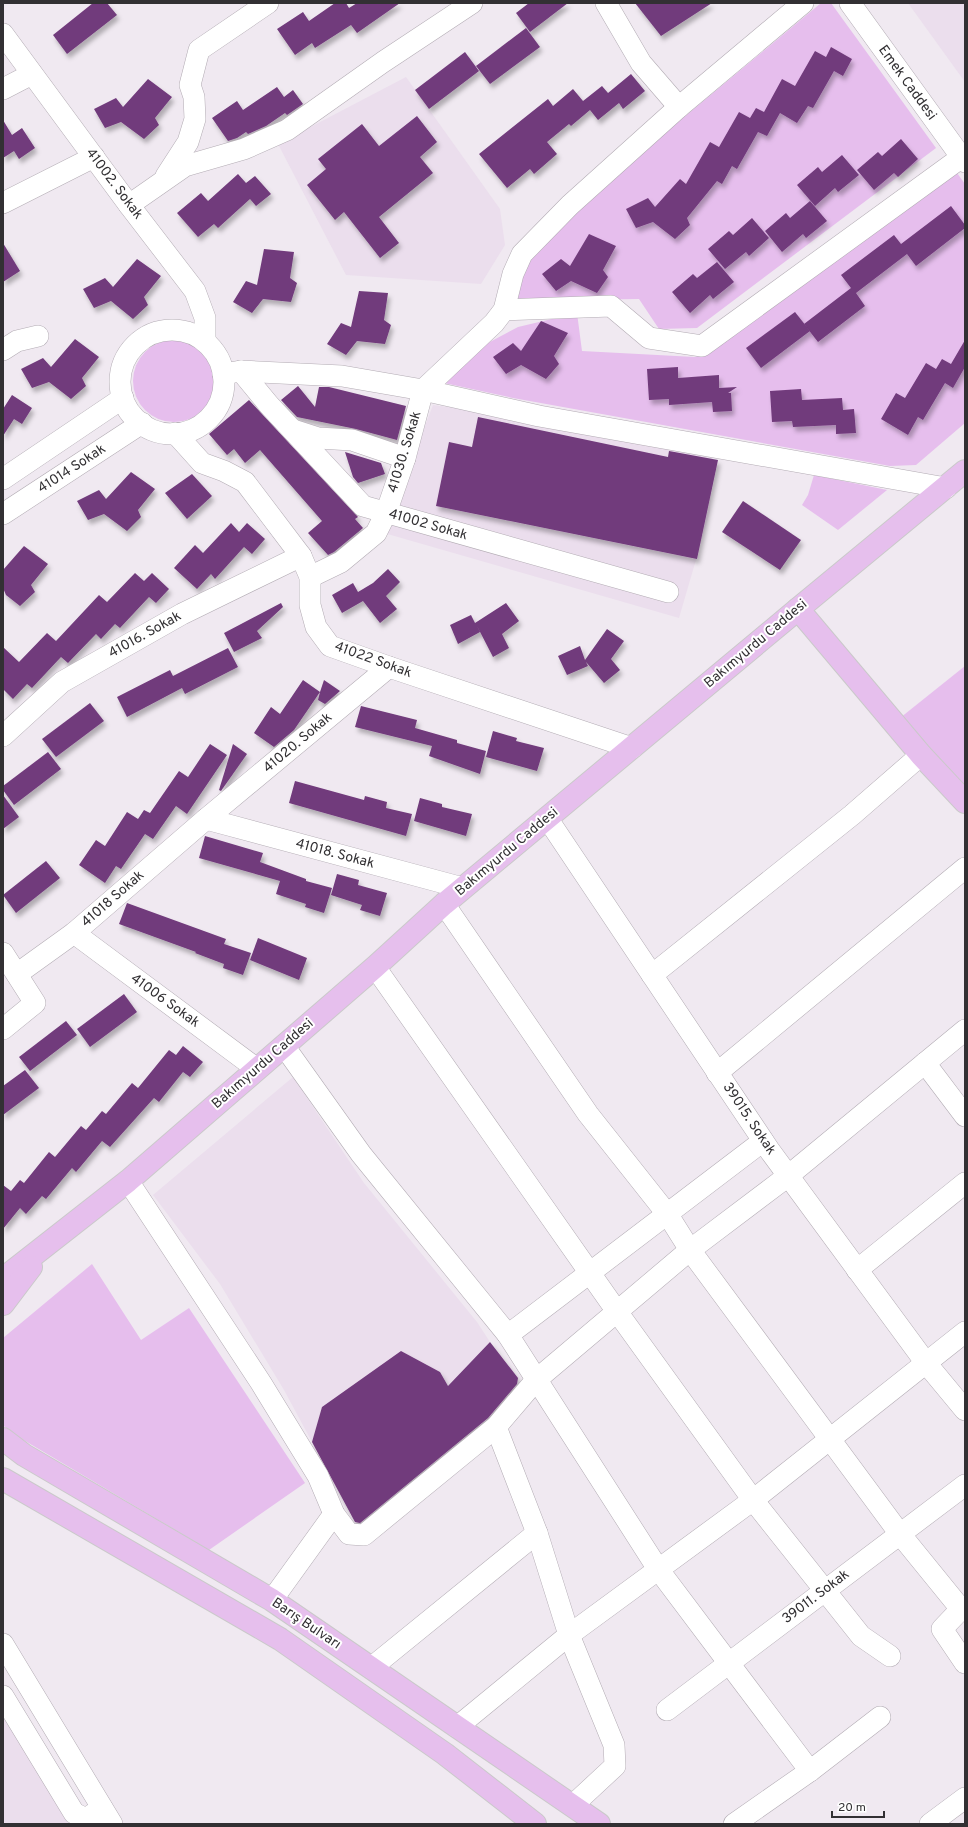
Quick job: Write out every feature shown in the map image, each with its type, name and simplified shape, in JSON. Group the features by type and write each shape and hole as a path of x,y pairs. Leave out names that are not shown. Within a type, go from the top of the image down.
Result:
{"main road":[{"name":"Bakımyurdu Caddesi","path":"3,1279 128,1181 375,967 444,904 965,472"},
{"path":"798,609 921,754 965,802"},
{"name":"Bakımyurdu Caddesi","path":"3,1304 54,1238"},
{"name":"Barış Bulvarı","path":"3,1439 24,1455 272,1600 457,1727 573,1804 599,1824"},
{"name":"Barış Bulvarı","path":"3,1480 280,1638 445,1754 535,1824"}],"street":[{"path":"163,182 188,142 195,119 194,97 190,85 199,50 268,3"},
{"path":"129,205 185,166 244,149 287,130 382,62 472,3"},
{"path":"606,3 641,62 679,107"},
{"path":"423,390 494,324 504,310 513,274 522,254 570,205 679,107 803,3"},
{"name":"Emek Caddesi","path":"850,3 963,160"},
{"name":"41002. Sokak","path":"3,34 129,205 195,291 205,318 205,341"},
{"path":"3,88 32,74"},
{"path":"3,203 94,157"},
{"path":"504,310 611,306 649,338 702,346 963,160"},
{"path":"232,372 224,387 219,404 205,422 189,431 170,434 152,430 132,416 121,393 120,378 124,361 133,347 148,336 172,330 190,332 205,341 232,372 342,376 423,390 539,416 946,488"},
{"path":"3,350 17,342 38,336"},
{"name":"41002 Sokak","path":"232,372 269,405 362,506 668,592"},
{"name":"41030. Sokak","path":"310,577 341,562 376,534 386,513 405,458 423,390"},
{"path":"3,479 123,398"},
{"name":"41014 Sokak","path":"3,514 142,423"},
{"path":"292,430 318,438 352,440 405,458"},
{"name":"41022 Sokak","path":"175,433 202,463 224,471 245,482 301,556 310,577 310,605 316,627 330,646 632,748"},
{"name":"41016. Sokak","path":"3,736 62,682 182,614 301,556"},
{"name":"41020. Sokak","path":"206,819 390,667"},
{"path":"652,975 852,815 921,754"},
{"name":"39015. Sokak","path":"547,818 763,1141 926,1363 965,1410"},
{"name":"41018. Sokak","path":"206,819 463,888"},
{"name":"41018 Sokak","path":"17,974 74,933 206,819"},
{"path":"717,1073 965,868"},
{"path":"444,904 588,1114 668,1215 690,1250 900,1534 963,1607 942,1629 965,1663"},
{"name":"41006 Sokak","path":"74,933 256,1069"},
{"path":"3,952 35,1003 3,1029"},
{"path":"375,967 589,1273 753,1500 861,1636 890,1656"},
{"path":"128,1181 286,1423 318,1476 334,1514 349,1534 364,1535 496,1427 536,1380 618,1313 690,1250 788,1176 965,1030"},
{"path":"284,1046 361,1154 508,1336 658,1569 810,1770"},
{"path":"925,1063 965,1116"},
{"path":"508,1336 763,1141"},
{"path":"857,1270 965,1183"},
{"path":"457,1727 569,1635 753,1500 965,1332"},
{"path":"496,1427 537,1533 569,1635 614,1745 615,1766 573,1804"},
{"name":"39011. Sokak","path":"667,1710 965,1484"},
{"path":"272,1600 334,1514"},
{"path":"371,1668 537,1533"},
{"path":"3,1644 107,1816 86,1819 74,1813 3,1696"},
{"path":"734,1824 810,1770 880,1717"},
{"path":"930,1824 965,1798"}],"shaded area":[{"path":"821,3 831,3 936,148 697,328 659,329 639,299 570,300 511,306 520,270 570,212"},
{"path":"908,3 965,3 965,82"},
{"path":"406,77 500,209 505,245 481,284 346,275 278,144"},
{"path":"957,173 965,184 965,423 916,465 890,466 513,398 435,381 471,352 518,327 577,313 582,351 695,357 707,353"},
{"path":"174,340 190,343 203,352 212,365 215,381 212,397 203,410 190,419 174,422 158,419 145,410 136,397 133,381 136,365 145,352 158,343"},
{"path":"433,405 539,419 713,453 710,512 679,618 384,533"},
{"path":"814,475 887,490 838,530 802,505 808,495"},
{"path":"965,666 965,790 900,718"},
{"path":"293,1077 364,1183 477,1322 490,1342 448,1386 440,1372 401,1351 322,1407 312,1442 284,1390 220,1284 153,1195"},
{"path":"92,1264 141,1340 189,1308 305,1483 209,1550 10,1432 3,1425 3,1338"},
{"path":"3,1713 72,1824 3,1824"}],"building":[{"path":"93,3 107,3 117,15 67,54 53,35"},
{"path":"335,3 346,3 349,8 357,3 400,3 357,33 351,25 315,48 312,43 295,55 277,29 303,12 309,21"},
{"path":"529,3 568,3 530,32 516,13"},
{"path":"635,3 712,3 661,36"},
{"path":"526,28 540,47 490,84 476,66"},
{"path":"831,47 852,59 843,76 834,71 813,108 808,106 797,123 780,113 767,136 758,132 737,169 732,166 722,184 717,181 687,218 690,225 675,239 653,222 636,228 626,209 648,198 655,207 680,179 686,184 710,142 719,147 739,112 750,118 756,108 764,112 782,79 795,86 815,51 826,57"},
{"path":"465,52 479,71 429,109 415,90"},
{"path":"631,74 645,91 623,109 619,103 598,120 590,110 571,126 569,124 547,142 557,154 534,174 530,169 507,188 479,154 548,99 553,106 573,89 583,101 602,86 608,93"},
{"path":"148,79 172,97 155,118 159,125 144,139 121,122 105,128 94,109 116,98 123,107"},
{"path":"277,87 284,97 293,90 303,104 287,115 285,113 266,126 248,134 246,132 237,138 228,141 212,118 237,101 243,110"},
{"path":"417,116 437,142 420,157 433,173 379,217 399,243 380,258 344,212 335,220 307,185 326,169 318,159 362,124 379,146"},
{"path":"3,120 12,135 22,128 35,148 19,159 14,151 3,158"},
{"path":"901,139 918,159 898,177 894,173 874,190 857,170 878,152 882,156"},
{"path":"842,155 859,175 838,192 835,188 815,206 797,185 818,167 822,172"},
{"path":"238,174 246,183 255,176 271,194 256,206 250,199 218,228 214,224 198,237 177,213 201,193 208,201"},
{"path":"810,201 827,221 806,238 803,234 782,252 765,231 786,213 790,218"},
{"path":"951,206 965,225 965,228 916,266 907,254 856,293 865,306 818,342 804,324 851,288 841,275 894,235 901,244"},
{"path":"752,218 769,238 749,256 746,252 725,269 708,249 729,231 733,235"},
{"path":"589,234 616,246 603,270 608,277 597,293 571,281 556,291 542,274 561,259 570,266"},
{"path":"3,243 20,271 3,282"},
{"path":"264,249 294,252 290,278 297,283 291,302 263,299 252,313 233,302 246,281 257,285"},
{"path":"137,259 161,276 144,297 148,305 133,319 111,301 94,308 83,289 105,278 113,287"},
{"path":"717,262 734,282 713,299 710,295 690,313 672,292 693,274 697,278"},
{"path":"359,291 388,293 384,320 391,325 385,344 357,341 346,355 327,344 341,323 351,327"},
{"path":"795,312 810,331 761,368 746,348"},
{"path":"541,321 568,333 554,356 559,364 546,379 521,365 506,374 493,357 513,343 521,351"},
{"path":"75,339 99,357 82,378 86,386 71,399 49,382 32,388 21,369 43,358 51,367"},
{"path":"965,340 965,367 953,388 945,383 923,420 918,417 908,435 881,419 896,393 905,398 926,363 936,369 942,359 951,364"},
{"path":"678,367 678,378 719,375 719,388 737,387 728,393 731,393 732,411 713,412 712,402 669,405 669,399 649,400 647,369"},
{"path":"298,386 315,407 319,387 329,387 406,406 397,440 356,429 297,417 281,400"},
{"path":"801,389 802,400 842,398 843,410 854,409 856,433 836,434 836,425 793,427 792,421 772,422 770,391"},
{"path":"12,395 32,408 22,424 14,419 3,436 3,409"},
{"path":"249,400 358,517 355,519 363,528 334,552 328,555 308,533 322,521 260,450 245,463 234,449 227,455 209,434"},
{"path":"478,417 668,457 669,451 718,460 697,559 436,506 449,442 472,447"},
{"path":"345,452 381,463 385,474 358,483 353,477"},
{"path":"131,472 155,489 138,510 141,517 127,531 104,514 88,520 77,501 99,490 106,499"},
{"path":"192,474 212,496 187,519 165,493"},
{"path":"743,501 801,540 780,570 722,532"},
{"path":"231,523 239,532 247,523 265,539 252,554 244,547 215,579 211,574 197,589 174,568 195,545 203,553"},
{"path":"24,546 48,564 31,585 35,592 20,606 6,595 3,588 3,570"},
{"path":"388,569 400,582 386,596 397,609 380,623 363,601 342,613 332,595 353,583 358,592 373,583"},
{"path":"135,573 144,581 152,573 169,589 156,603 149,597 120,628 115,624 101,639 96,634 68,663 61,657 32,688 27,684 13,699 3,689 3,647 19,662 47,633 56,641 99,595 107,602"},
{"path":"281,603 283,607 257,631 262,638 234,652 224,633"},
{"path":"506,603 519,621 502,634 509,648 493,657 477,626 480,632 458,644 450,625 471,615 475,623"},
{"path":"607,629 624,641 611,659 620,670 604,683 586,662 588,666 567,675 558,656 580,646 585,660"},
{"path":"228,648 238,667 185,694 182,688 127,717 117,697 170,670 173,676"},
{"path":"303,680 320,692 294,730 274,747 254,733 271,707 280,714"},
{"path":"324,680 340,691 325,704 318,700"},
{"path":"90,703 104,721 56,757 42,739"},
{"path":"361,706 417,720 415,728 457,740 457,743 486,751 480,774 429,756 432,746 355,727"},
{"path":"493,731 517,738 516,741 544,748 537,771 486,757"},
{"path":"210,744 227,755 187,814 176,806 153,839 145,834 121,869 116,866 105,883 79,865 96,840 105,846 127,812 138,819 144,810 150,813 179,771 188,777"},
{"path":"233,744 247,754 221,791 219,790"},
{"path":"48,752 61,769 14,805 3,790 3,786"},
{"path":"295,781 364,800 365,796 387,802 386,808 412,814 406,836 289,803"},
{"path":"3,795 19,817 3,829"},
{"path":"420,798 442,804 442,807 472,814 466,836 414,821"},
{"path":"205,836 263,853 260,862 306,879 306,881 332,888 324,913 305,907 306,904 276,894 280,881 199,858"},
{"path":"46,861 60,878 16,913 3,895"},
{"path":"337,874 359,880 358,885 387,893 380,916 360,910 362,905 331,895"},
{"path":"127,903 226,939 224,944 251,953 243,975 223,968 224,964 195,953 196,952 119,924"},
{"path":"258,938 307,958 299,980 250,960"},
{"path":"124,994 137,1012 90,1047 77,1029"},
{"path":"66,1021 77,1035 30,1071 19,1057"},
{"path":"183,1046 203,1062 190,1077 183,1072 159,1102 154,1098 110,1147 102,1141 76,1172 72,1168 46,1199 42,1196 26,1214 20,1208 3,1229 3,1185 11,1191 20,1180 24,1183 49,1152 55,1157 81,1126 86,1130 102,1111 106,1114 132,1083 138,1088 169,1050 176,1055"},
{"path":"25,1070 39,1088 3,1115 3,1086"},
{"path":"490,1342 518,1378 517,1384 488,1418 360,1523 355,1522 312,1442 322,1407 401,1351 440,1372 448,1386"}]}
